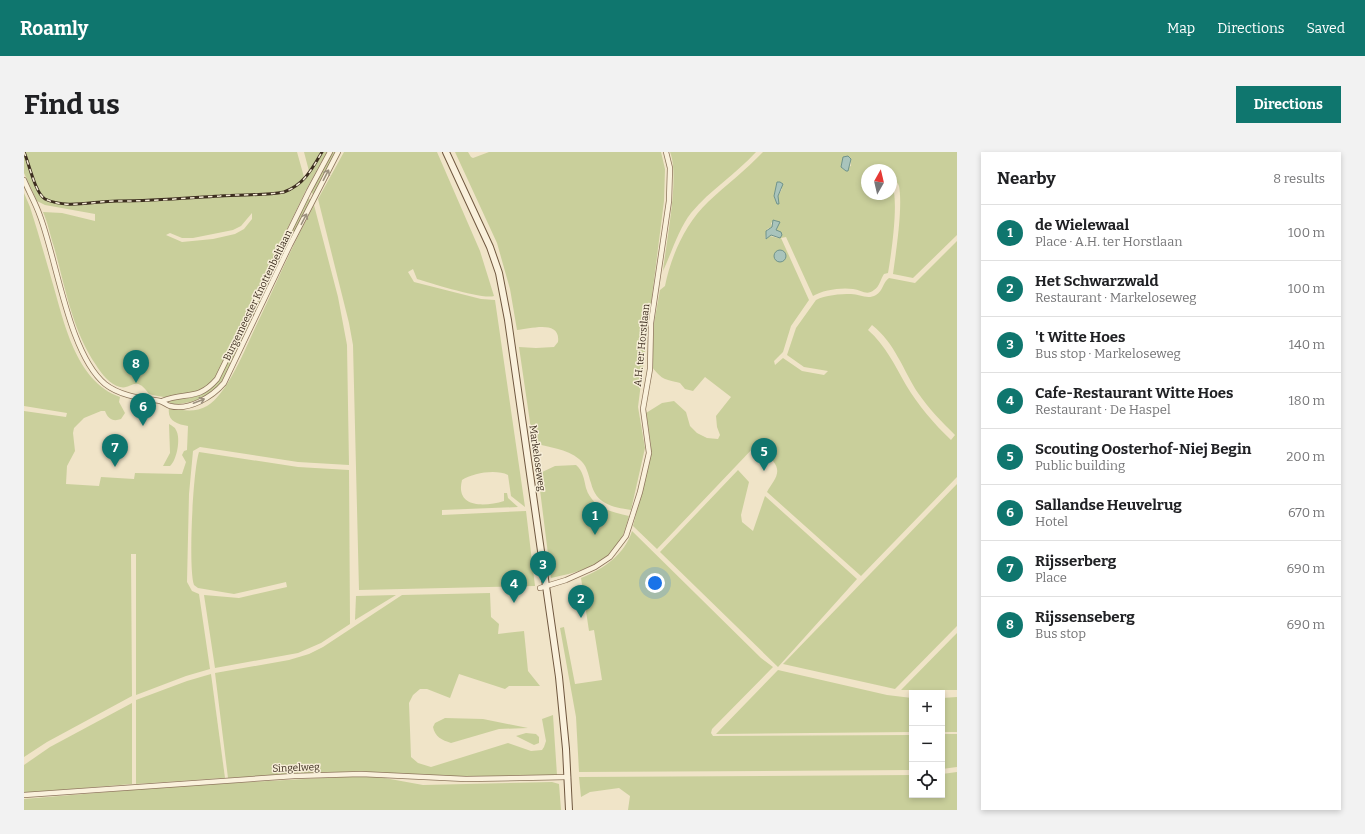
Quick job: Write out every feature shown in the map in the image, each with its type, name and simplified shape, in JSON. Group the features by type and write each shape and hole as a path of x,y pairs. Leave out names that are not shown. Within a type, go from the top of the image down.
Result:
{"main road":[{"name":"Markeloseweg","path":"446,152 490,246 504,297 543,587 562,705 569,810"}],"street":[{"name":"Burgemeester Knottenbeltlaan","path":"162,401 170,398 198,394 208,388 221,373 287,235 330,152"},
{"name":"Burgemeester Knottenbeltlaan","path":"24,180 40,217 75,333 95,373 105,384 118,392 162,401 171,406 185,405 203,400 215,392 224,383 290,245 338,152"},
{"name":"A.H. ter Horstlaan","path":"543,587 595,567 610,557 626,536 640,492 649,453 643,409 650,369 651,323 669,201 670,168 666,152"},
{"path":"246,320 253,324"},
{"name":"Singelweg","path":"24,795 294,776 361,774 466,779 568,777"}],"green space":[{"path":"24,152 297,152 304,177 310,175 304,152 327,152 306,190 214,380 201,390 184,396 175,397 149,394 144,388 137,384 128,387 116,386 106,378 98,368 75,323 48,225 43,212 62,213 95,221 95,214 45,205 37,201 24,173","holes":["252,213 252,219 244,229 235,234 213,239 182,242 166,235 170,233 182,238 193,238 233,230 241,226"]},
{"path":"332,152 338,152 313,195 311,190"},
{"path":"344,152 437,152 480,251 494,296 479,296 445,287 417,279 413,269 408,272 414,282 481,299 495,300 525,507 511,496 508,475 491,472 472,475 462,480 461,489 463,496 467,501 473,503 488,504 504,501 504,493 507,493 508,498 518,507 442,510 442,515 526,511 535,586 359,590 353,345 349,323 318,199"},
{"path":"455,152 468,152 473,158 489,152 661,152 665,169 664,201 638,407 645,448 631,510 611,506 601,500 593,490 587,470 579,459 569,453 533,443 519,347 554,347 558,342 558,335 555,330 544,327 517,330 510,289 497,243"},
{"path":"670,152 756,152 706,197 691,213 679,234 663,271 674,177 673,163"},
{"path":"763,152 957,152 957,235 913,278 893,274 899,230 900,206 899,186 897,182 897,164 861,164 861,200 895,200 894,226 888,273 884,274 878,287 871,292 866,293 848,288 822,292 813,296 786,237 781,238 809,300 791,326 783,352 774,361 775,365 783,358 802,371 824,375 828,371 804,367 787,355 796,328 816,300 842,294 854,294 870,297 876,295 882,289 885,282 889,278 915,283 957,241 957,477 861,576 767,492 776,477 777,469 773,461 753,455 759,448 756,445 657,549 633,526 650,458 651,445 646,413 662,403 674,401 686,412 690,426 697,433 707,438 718,439 720,435 717,427 716,416 731,397 705,377 693,391 685,389 680,383 664,379 659,375 652,367 654,323 660,290 665,286 675,252 686,230 692,220 708,202","holes":["850,157 851,166 843,169 841,164","777,182 782,189 778,196 777,204 774,196","775,220 778,222 776,230 778,238 770,236 765,239 767,229 772,227 771,223","872,325 893,348 918,393 931,410 955,435 951,440 932,421 921,407 885,349 868,330"]},
{"path":"24,193 30,207 61,314 74,348 82,364 92,378 105,389 120,397 119,402 125,413 121,419 113,420 109,418 105,411 101,411 84,418 74,428 73,433 75,451 67,466 66,484 99,486 101,477 134,479 135,473 182,474 186,462 182,455 184,451 187,450 188,426 177,423 171,419 169,408 179,410 198,410 207,406 222,392 241,358 291,250 314,205 338,297 347,345 349,465 298,462 200,447 193,451 189,494 187,582 192,591 199,594 210,669 186,676 136,695 136,554 131,554 132,696 47,742 24,757 24,411 66,417 67,413 24,406"},
{"path":"307,198 311,200 294,237 289,235"},
{"path":"287,238 292,240 254,319 249,318"},
{"path":"246,323 250,325 218,389 195,401 174,405 169,402 170,399 191,398 203,393 209,388 221,371"},
{"path":"169,424 175,428 178,438 178,449 175,459 170,466 163,466 170,453"},
{"path":"199,452 298,467 349,470 350,624 321,643 298,653 215,668 204,595 239,598 287,587 286,582 234,594 198,588 194,585 191,560 191,540 195,478"},
{"path":"576,465 582,473 589,495 598,505 610,511 629,516 621,541 610,555 595,565 569,574 551,578 538,474 555,466"},
{"path":"738,470 749,482 741,515 742,522 753,531 765,496 857,579 778,667 660,552"},
{"path":"957,484 957,626 895,689 783,664"},
{"path":"632,531 761,658 773,667 712,729 711,733 713,736 909,735 909,770 579,772 576,717 560,628 564,627 575,684 602,680 594,630 589,631 581,578 598,570 612,560 619,554 629,539"},
{"path":"490,593 491,617 499,624 498,634 524,631 528,671 540,686 509,686 505,689 459,674 450,698 427,689 420,689 413,695 409,703 411,757 418,763 431,767 508,743 531,751 542,750 546,741 542,719 553,715 557,775 418,777 360,771 228,778 215,673 289,660 309,654 323,647 402,595"},
{"path":"396,595 355,620 356,596"},
{"path":"957,633 957,690 901,690"},
{"path":"778,670 887,695 909,698 909,732 716,734"},
{"path":"211,674 225,778 136,784 136,700 187,681"},
{"path":"957,697 957,732 945,732 945,698"},
{"path":"132,703 132,784 24,793 24,765 50,747"},
{"path":"445,718 483,719 528,728 499,729 451,743 439,738 433,727 435,723"},
{"path":"526,733 536,734 539,737 539,743 534,745 516,736"},
{"path":"945,734 957,734 957,767 945,769"},
{"path":"957,772 957,810 628,810 630,796 619,788 590,792 581,797 579,777 909,775 909,798 945,798 945,774"},
{"path":"360,776 379,777 423,785 552,782 559,784 561,810 24,810 24,799 179,786"}],"water":[{"path":"848,156 851,159 848,171 846,171 841,167 843,157"},
{"path":"777,182 783,184 778,196 779,204 777,204 774,196"},
{"path":"773,220 780,222 776,230 781,232 782,235 780,238 771,235 766,239 766,231 772,227"},
{"path":"780,250 784,252 786,256 784,260 780,262 776,260 774,256 776,252"}],"railway":[{"path":"24,152 35,184 41,196 45,199 63,204 284,192 297,185 307,176 322,152"}],"place":[{"name":"Rijssenseberg","path":"136,383"},
{"name":"Sallandse Heuvelrug","path":"143,426"},
{"name":"Rijsserberg","path":"115,467"},
{"name":"Scouting Oosterhof-Niej Begin","path":"764,471"},
{"name":"de Wielewaal","path":"595,535"},
{"name":"'t Witte Hoes","path":"543,584"},
{"name":"Cafe-Restaurant Witte Hoes","path":"514,603"},
{"name":"Het Schwarzwald","path":"581,618"}]}
